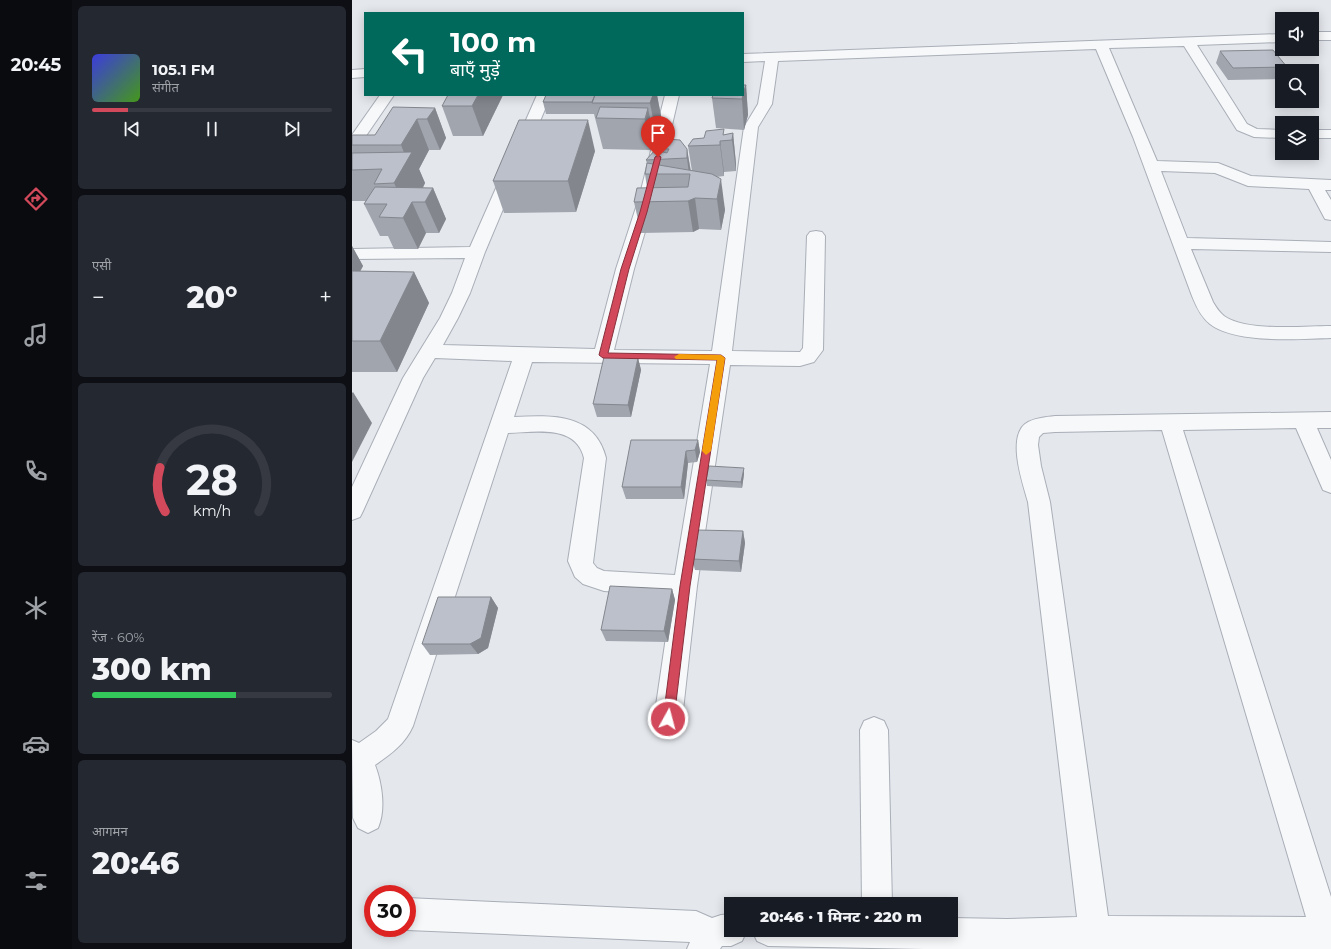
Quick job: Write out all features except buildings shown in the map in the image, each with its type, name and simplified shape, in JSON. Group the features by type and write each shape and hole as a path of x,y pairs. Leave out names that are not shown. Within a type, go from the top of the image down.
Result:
{"street":[{"path":"1319,36 1331,36"},
{"path":"744,58 1275,38"},
{"path":"1188,42 1242,127 1254,133 1275,134"},
{"path":"1101,45 1152,166 1180,243 1205,304 1213,317 1219,322 1244,330 1266,332 1331,332"},
{"path":"668,719 685,586 721,358 751,127 765,104 772,57"},
{"path":"352,74 364,73"},
{"path":"352,146 386,96"},
{"path":"352,511 413,378 449,318 461,293 476,252 544,96"},
{"path":"603,355 625,269 647,198 672,96"},
{"path":"1319,134 1331,134"},
{"path":"1152,166 1218,168 1248,181 1323,185 1331,215"},
{"path":"428,351 524,355 603,355 792,360 807,357 813,350 816,236"},
{"path":"1180,243 1331,247"},
{"path":"352,254 476,252"},
{"path":"368,818 365,770 355,757 383,744 399,726 502,425 524,355"},
{"path":"1094,932 1039,502 1028,453 1028,439 1032,431 1040,426 1055,424 1331,420"},
{"path":"1303,421 1331,484"},
{"path":"958,934 1008,942 1094,932 1319,937 1170,423"},
{"path":"502,425 568,426 580,432 590,443 595,458 580,562 584,571 593,578 604,581 685,586"},
{"path":"874,730 877,897"},
{"path":"416,914 696,928 715,937"}],"slow traffic":[{"path":"679,357 721,358 706,451"}],"route":[{"path":"658,157 644,212 625,269 603,355 721,358 685,586 668,719"}]}
